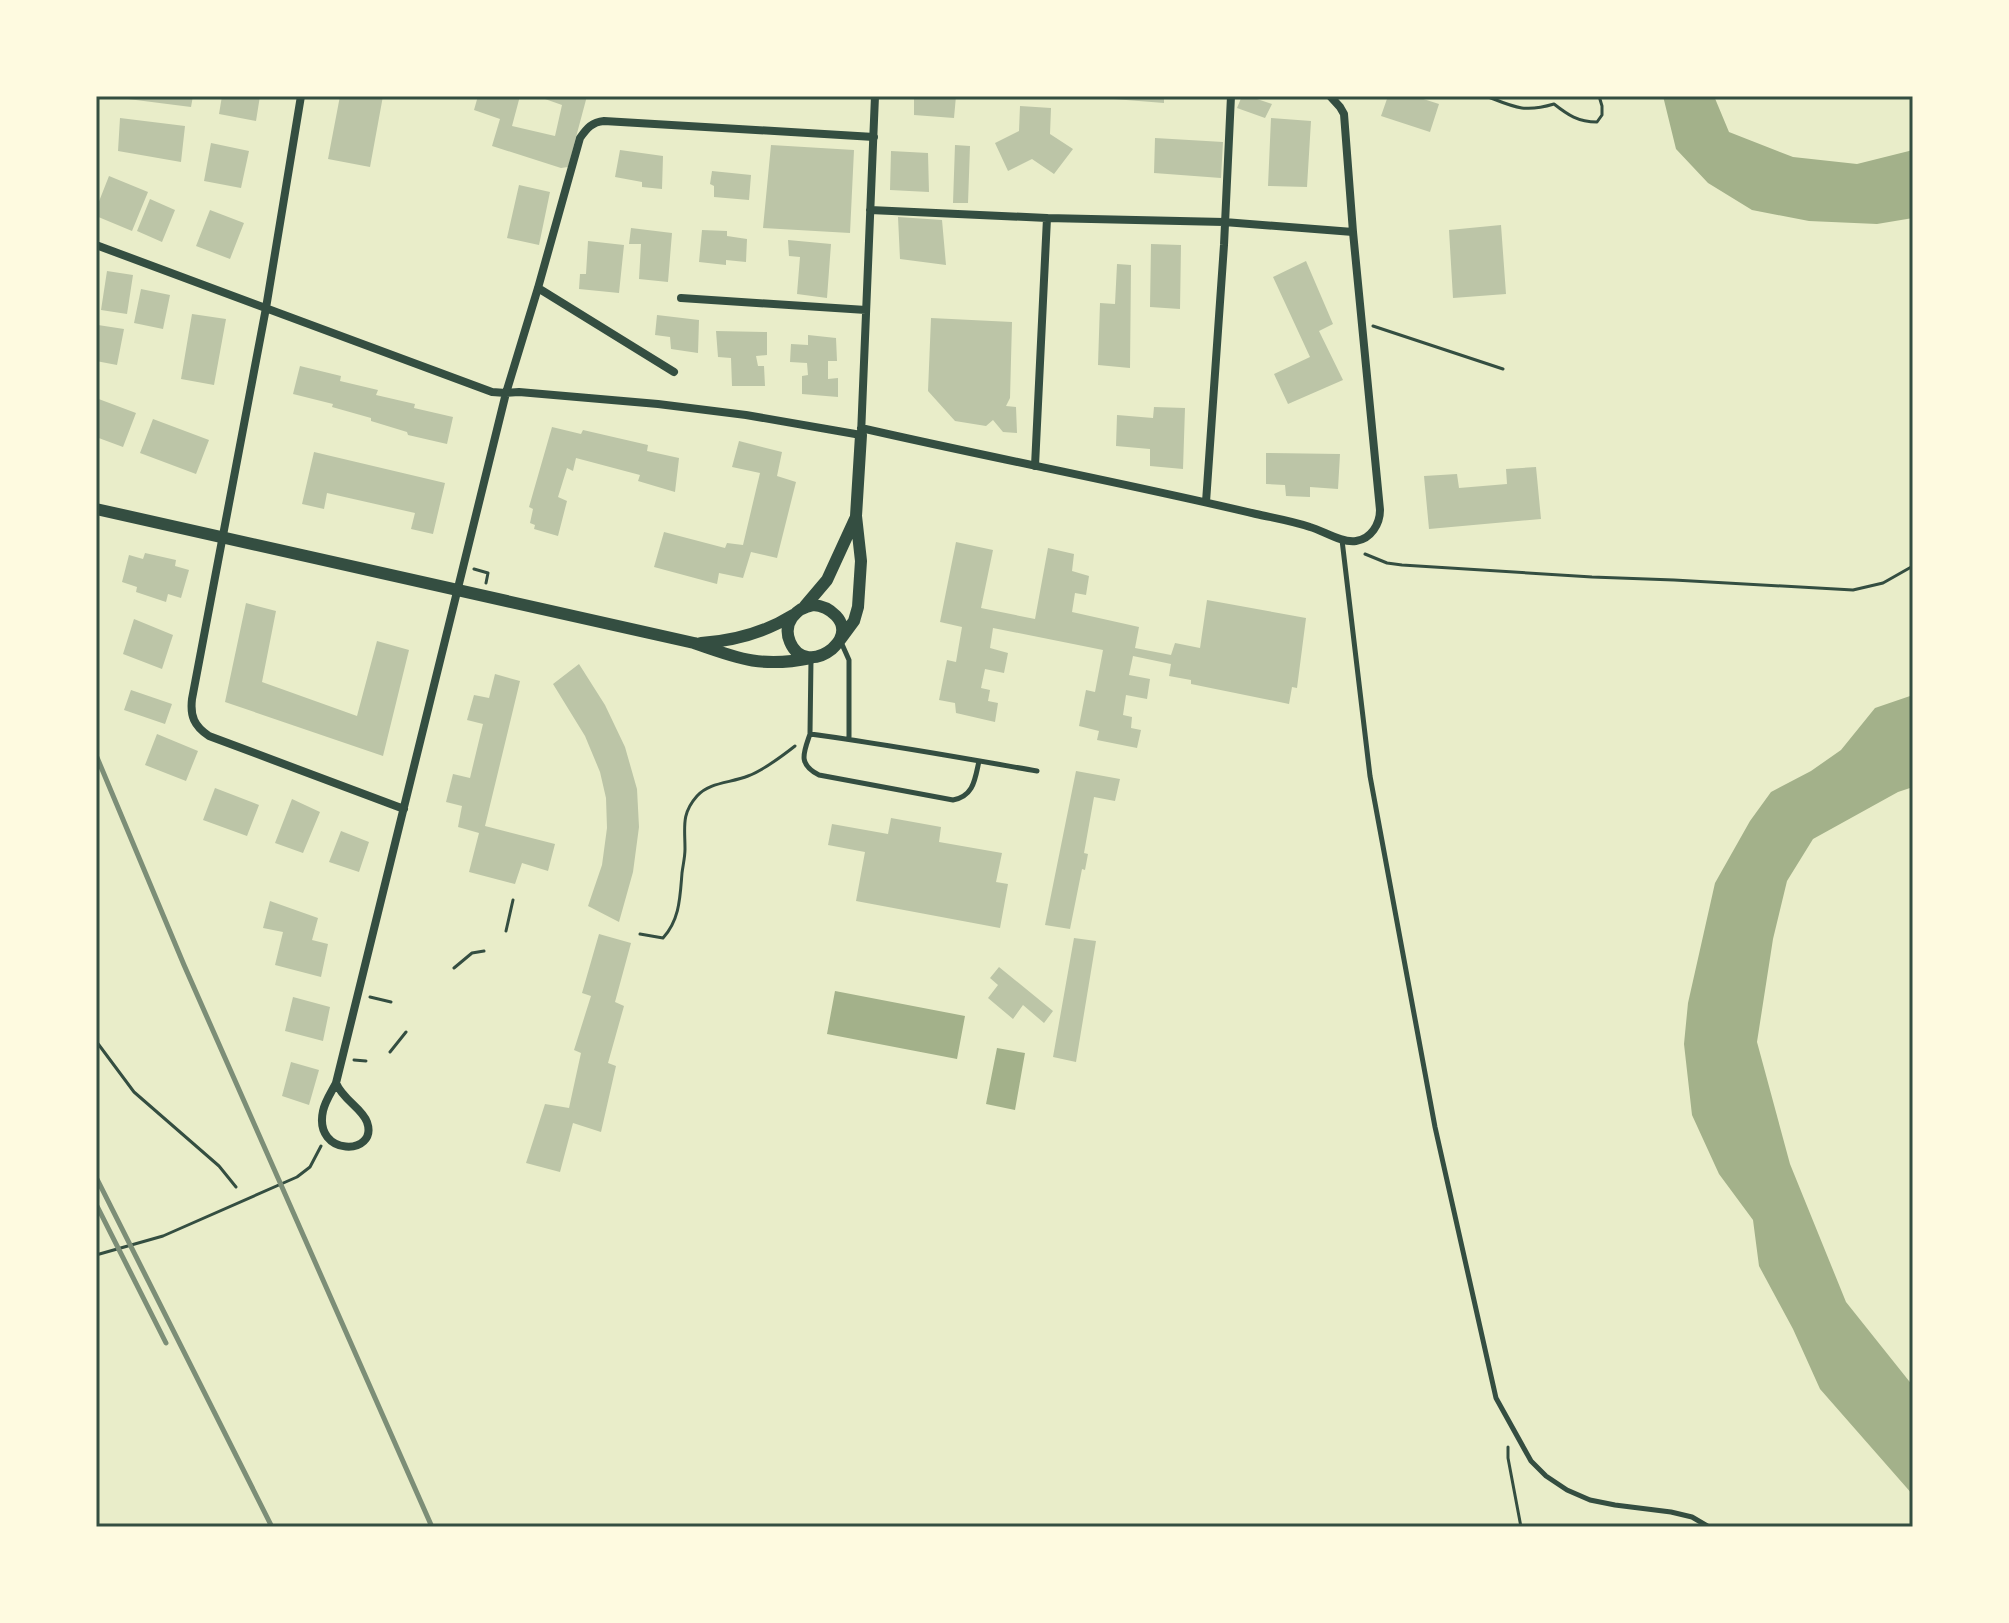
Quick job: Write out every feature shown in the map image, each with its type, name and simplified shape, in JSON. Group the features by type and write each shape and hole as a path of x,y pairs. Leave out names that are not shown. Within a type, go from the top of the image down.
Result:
{"street":[{"path":"301,96 266,308 192,699 192,717 195,725 209,736 404,809"},
{"path":"96,509 694,643 761,663 782,663 827,653 854,621 858,607 861,561 856,516 875,96"},
{"path":"1206,502 1231,96"},
{"path":"96,245 492,392 658,404 861,431 1206,502 1357,541 1370,534 1379,521 1380,510 1344,114 1330,96"},
{"path":"336,1083 367,1123 364,1140 355,1146 346,1148 335,1144 323,1123 323,1110 336,1083 506,393 579,142 589,127 599,121 874,137"},
{"path":"870,210 1224,222 1353,232"},
{"path":"1035,466 1047,218"},
{"path":"538,288 674,372"},
{"path":"681,298 866,310"},
{"path":"694,643 755,634 778,624 809,603 827,580 856,516"},
{"path":"811,658 796,651 788,636 788,628 798,611 813,605 830,609 840,623 840,640"}],"lane":[{"path":"1342,539 1370,776 1435,1127 1496,1398 1531,1461 1567,1490 1590,1500 1692,1517 1709,1527"},
{"path":"840,640 849,660 849,739"},
{"path":"811,658 810,734 804,759 808,768 819,775 948,800 960,799 969,793 979,761"},
{"path":"810,734 1037,771"}],"path":[{"path":"1486,96 1515,107 1535,110 1554,104 1571,118 1588,122 1597,122 1602,115 1599,96"},
{"path":"1362,322 1503,369"},
{"path":"1342,539 1376,559 1402,565 1853,590 1883,583 1913,566"},
{"path":"463,566 488,573 483,595"},
{"path":"640,934 663,938 676,919 685,849 683,828 694,799 711,786 752,775 810,734"},
{"path":"506,931 513,900"},
{"path":"454,968 472,953 484,951"},
{"path":"358,994 391,1002"},
{"path":"390,1052 406,1032"},
{"path":"96,1041 134,1092 219,1166 236,1187"},
{"path":"96,1255 163,1236 297,1177 310,1167 327,1134"},
{"path":"1514,1433 1508,1458 1521,1527"}],"shaded area":[{"path":"1663,96 1714,96 1729,132 1793,157 1857,164 1913,150 1913,218 1877,224 1809,221 1752,210 1708,183 1676,149"},
{"path":"1913,695 1913,787 1898,792 1813,839 1787,881 1773,939 1757,1042 1790,1164 1846,1302 1913,1386 1913,1495 1820,1389 1793,1329 1759,1266 1753,1220 1719,1174 1692,1115 1684,1044 1688,1003 1715,883 1750,821 1771,792 1811,771 1841,750 1875,708"},
{"path":"835,991 965,1016 957,1059 827,1034"},
{"path":"997,1048 1025,1053 1015,1110 986,1104"}],"building":[{"path":"128,96 193,96 191,107 128,99"},
{"path":"222,96 260,96 256,121 219,114"},
{"path":"340,96 383,96 370,167 328,159"},
{"path":"478,96 520,96 512,126 555,136 562,105 545,99 546,96 587,96 568,167 561,168 492,146 500,119 474,110"},
{"path":"914,96 956,96 954,118 914,115"},
{"path":"1164,96 1164,103 1101,98"},
{"path":"1242,96 1272,104 1265,118 1237,108"},
{"path":"1388,96 1414,96 1439,104 1430,132 1381,116"},
{"path":"1020,106 1051,108 1050,134 1073,149 1054,174 1032,159 1008,171 995,143 1019,131"},
{"path":"120,118 185,126 181,162 118,151"},
{"path":"1271,118 1311,121 1307,187 1268,186"},
{"path":"1155,138 1223,142 1221,178 1154,173"},
{"path":"211,143 249,151 241,188 204,181"},
{"path":"771,145 854,150 850,233 763,228"},
{"path":"955,145 970,146 968,203 953,203"},
{"path":"620,150 663,156 662,189 642,187 642,182 615,177"},
{"path":"891,151 928,153 929,192 890,190"},
{"path":"712,171 751,175 749,200 714,197 714,186 710,184"},
{"path":"109,176 148,192 132,231 96,216"},
{"path":"519,185 550,192 539,245 507,238"},
{"path":"150,199 175,210 162,242 137,231"},
{"path":"210,210 244,223 230,259 196,246"},
{"path":"898,217 942,220 946,265 900,259"},
{"path":"1501,225 1506,294 1453,298 1449,230"},
{"path":"631,228 672,233 668,282 639,279 641,244 629,244"},
{"path":"702,230 727,231 727,236 747,239 746,262 726,260 726,265 699,262"},
{"path":"788,240 831,244 827,298 797,294 800,257 789,256"},
{"path":"588,241 624,245 619,293 579,289 580,274 586,274"},
{"path":"1151,244 1181,245 1180,309 1150,307"},
{"path":"1306,261 1333,324 1319,331 1343,380 1288,404 1274,374 1310,357 1273,277"},
{"path":"1117,264 1131,265 1130,368 1098,365 1100,303 1115,304"},
{"path":"107,271 133,275 127,314 101,310"},
{"path":"141,289 170,295 163,329 134,323"},
{"path":"192,314 226,319 214,385 181,379"},
{"path":"657,315 699,320 698,353 671,349 670,337 655,335"},
{"path":"931,318 1012,322 1010,398 1006,406 1016,407 1017,433 1003,432 993,420 986,426 955,421 928,391"},
{"path":"98,325 124,329 117,365 96,361"},
{"path":"716,331 767,332 767,355 756,356 758,366 764,366 765,386 732,386 731,358 718,357"},
{"path":"808,335 836,338 837,361 828,361 828,379 838,378 838,397 802,394 802,376 808,375 807,363 790,362 791,344 808,345"},
{"path":"300,366 341,376 340,381 378,390 376,395 415,404 414,408 453,417 447,444 408,435 407,432 371,421 371,418 332,407 333,404 293,394"},
{"path":"96,398 136,413 123,447 96,437"},
{"path":"1154,407 1185,408 1183,469 1150,466 1150,449 1116,446 1117,415 1153,418"},
{"path":"153,419 209,440 196,474 140,453"},
{"path":"552,427 581,434 583,430 648,445 647,451 679,458 675,492 638,481 640,475 576,458 573,471 567,468 558,497 567,501 558,536 534,529 535,525 530,523 533,509 529,507"},
{"path":"739,441 782,452 777,476 796,482 777,558 751,552 743,578 719,573 717,584 654,567 664,532 725,548 727,543 743,545 760,473 732,467"},
{"path":"314,452 445,483 433,534 411,529 415,513 327,493 324,509 302,504"},
{"path":"1266,453 1340,454 1338,489 1310,487 1310,497 1286,496 1285,485 1266,484"},
{"path":"1536,467 1541,519 1429,529 1424,476 1457,474 1459,488 1507,484 1506,469"},
{"path":"956,542 993,550 981,608 1035,619 1048,548 1074,554 1072,571 1089,576 1086,595 1075,593 1072,612 1139,627 1135,648 1171,655 1175,643 1200,648 1207,600 1306,618 1297,688 1292,687 1289,704 1191,684 1191,680 1169,676 1171,664 1133,656 1129,675 1150,679 1147,699 1126,695 1123,715 1132,717 1131,728 1141,730 1137,748 1097,740 1099,731 1079,726 1086,690 1095,692 1103,650 993,628 990,648 1008,653 1004,673 985,669 981,688 990,690 988,701 998,703 995,722 956,713 955,703 939,700 947,660 956,662 962,627 940,622"},
{"path":"145,553 176,560 175,566 189,570 181,598 168,594 166,602 136,592 137,587 122,582 129,555 143,559"},
{"path":"246,603 276,611 262,682 357,716 377,641 409,650 383,756 225,702"},
{"path":"134,619 173,635 162,669 123,654"},
{"path":"579,664 605,705 625,747 637,789 639,827 633,872 619,922 588,906 602,865 607,828 606,798 600,772 585,736 553,684"},
{"path":"495,674 520,681 485,826 555,844 548,871 522,863 515,884 469,872 479,833 458,827 462,806 446,802 453,774 470,778 483,724 467,720 474,695 489,698"},
{"path":"131,690 172,704 165,724 124,710"},
{"path":"157,734 198,751 186,781 145,765"},
{"path":"1076,771 1120,779 1115,801 1094,797 1084,853 1088,854 1070,929 1045,925"},
{"path":"215,788 259,805 247,836 203,820"},
{"path":"292,799 320,812 303,853 275,843"},
{"path":"891,818 941,827 939,842 1002,853 996,882 1008,884 1000,928 856,901 865,852 828,845 832,824 888,834"},
{"path":"341,831 369,842 359,872 329,862"},
{"path":"270,901 318,918 312,940 328,944 321,977 275,965 283,932 263,928"},
{"path":"599,934 631,943 615,1002 624,1006 608,1063 616,1066 601,1132 573,1123 560,1172 526,1163 545,1104 569,1108 581,1053 574,1050 591,996 582,993"},
{"path":"1074,938 1096,941 1076,1062 1053,1057"},
{"path":"999,967 1053,1011 1044,1023 1023,1005 1013,1019 988,998 998,985 990,978"},
{"path":"293,997 330,1007 323,1041 285,1031"},
{"path":"291,1062 319,1070 309,1105 282,1096"}],"railway":[{"path":"96,755 184,965 432,1527"},
{"path":"96,1177 272,1527"},
{"path":"96,1204 166,1343"}]}
